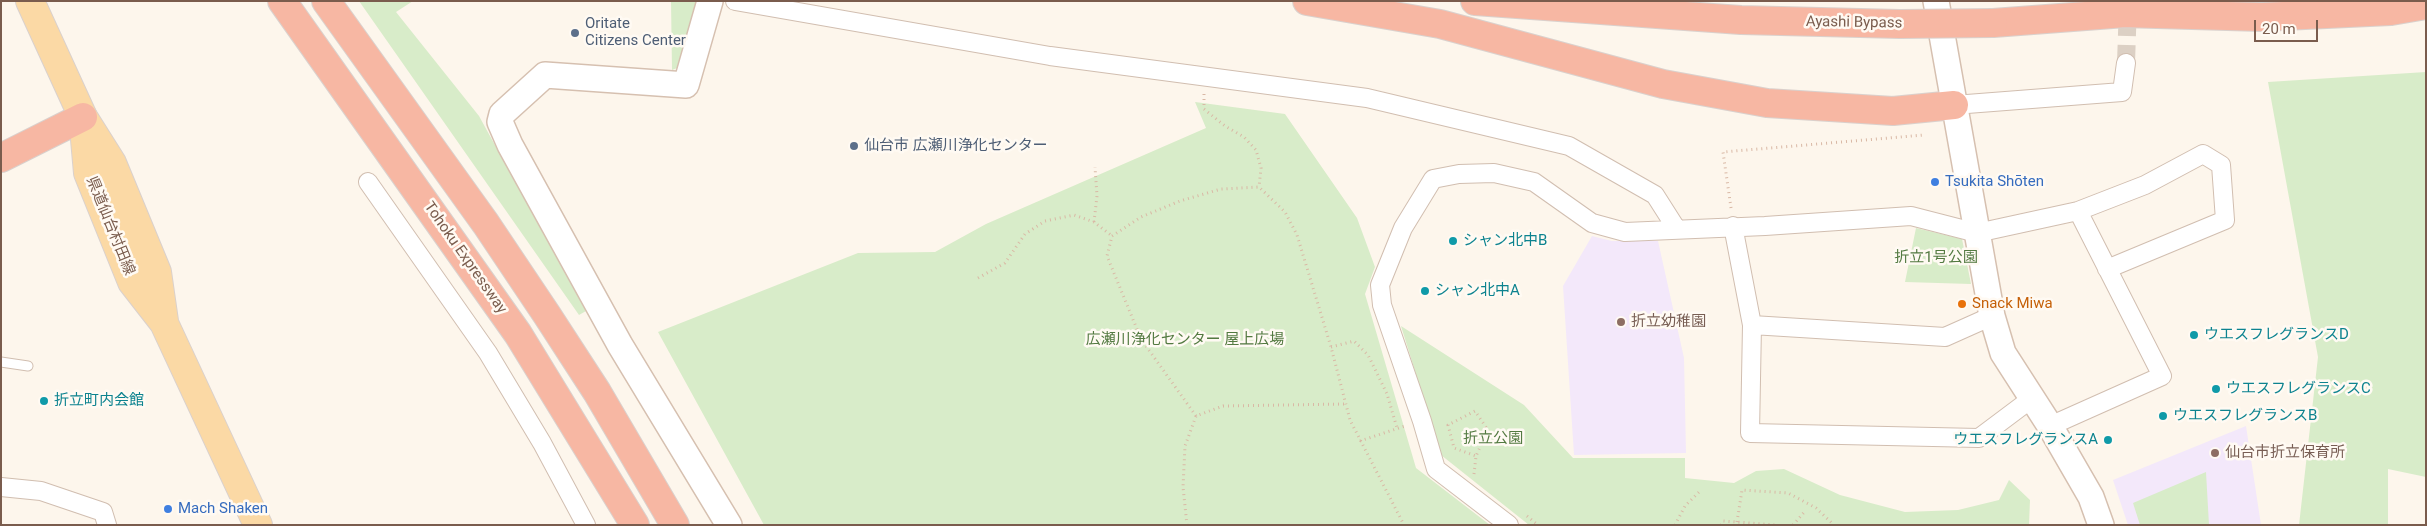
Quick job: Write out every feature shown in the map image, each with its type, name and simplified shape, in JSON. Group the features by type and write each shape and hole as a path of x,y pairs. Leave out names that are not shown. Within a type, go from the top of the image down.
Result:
{"highway":[{"name":"Tohoku Expressway","path":"282,1 518,334 635,525"},
{"path":"326,1 475,209 547,314 675,525"},
{"path":"1307,1 1440,24 1663,84 1767,103 1893,111 1954,105"},
{"name":"Ayashi Bypass","path":"1475,1 1741,20 1900,24 1993,23 2122,14 2232,1"},
{"path":"2122,14 2262,17 2391,11 2426,5"},
{"path":"1,141 83,117"},
{"path":"1,158 83,117"}],"main road":[{"name":"県道仙台村田線","path":"30,1 83,117 88,173 132,282 164,322 258,525"}],"street":[{"path":"710,1 686,85 545,75 502,114 500,122 510,145 620,345 729,525"},
{"path":"735,1 1050,56 1367,98 1568,146 1655,195 1676,228"},
{"path":"1936,1 1992,316 2003,353 2050,426 2091,498 2101,525"},
{"path":"1954,105 2122,92 2126,63"},
{"path":"1509,525 1436,469 1422,421 1382,305 1380,285 1404,228 1433,179 1459,174 1494,173 1534,182 1592,223 1625,232 1676,228 1765,226 1911,216 1977,233 2078,211 2144,185 2203,154 2221,165 2225,220 2107,270"},
{"path":"368,182 488,353 542,443 586,525"},
{"path":"2050,426 2162,376 2078,211"},
{"path":"1733,226 1752,325 1750,434 1979,438 2032,399"},
{"path":"1752,325 1945,337 1992,316"},
{"path":"1,487 41,491 103,512 107,525"}],"lane":[{"path":"1,362 28,366"}],"path":[{"path":"1204,77 1204,108 1225,126 1244,137 1256,150 1261,168 1259,187"},
{"path":"1733,226 1723,152 1924,135"},
{"path":"1094,222 1097,196 1095,167"},
{"path":"1196,416 1141,339 1106,256 1112,236 1142,217 1180,201 1221,189 1259,187 1285,212 1297,235 1331,347 1350,420 1404,525"},
{"path":"978,278 1005,263 1025,234 1045,221 1074,215 1094,222 1112,236"},
{"path":"1331,347 1354,341 1368,354 1387,394 1397,428"},
{"path":"1187,525 1183,487 1185,446 1196,416 1223,406 1346,404"},
{"path":"1475,411 1488,430 1476,456 1454,448 1448,425 1475,411"},
{"path":"1360,441 1422,421"},
{"path":"1737,522 1742,490 1788,493 1816,508 1834,525"},
{"path":"1675,525 1685,506 1699,492"},
{"path":"1792,525 1806,510"},
{"path":"1721,525 1723,521 1776,525"}],"shaded area":[{"name":"折立幼稚園","path":"1592,236 1612,241 1658,241 1684,358 1686,453 1574,455 1563,286"},
{"name":"仙台市折立保育所","path":"2246,426 2261,525 2128,525 2113,480"}],"green space":[{"path":"359,1 413,1 396,12 479,116 586,311 579,315"},
{"path":"671,1 697,1 680,67 672,70"},
{"path":"2426,72 2426,477 2388,469 2388,525 2299,525 2318,357 2268,82"},
{"name":"広瀬川浄化センター 屋上広場","path":"1195,102 1285,114 1357,218 1375,267 1365,294 1416,468 1490,525 764,525 658,332 858,253 935,252 986,224 1206,128"},
{"name":"折立1号公園","path":"1916,228 1962,239 1971,284 1905,282"},
{"name":"折立公園","path":"1401,326 1524,405 1573,458 1685,458 1685,478 1734,483 1756,471 1784,469 1840,495 1905,512 1958,510 1999,500 2009,480 2030,500 2029,525 1529,525 1441,455"},
{"path":"2206,472 2209,525 2140,525 2133,503"}],"tunnel":[{"path":"2126,63 2128,4"}],"place":[{"name":"Oritate Citizens Center","path":"575,33"},
{"name":"仙台市 広瀬川浄化センター","path":"854,146"},
{"name":"Tsukita Shōten","path":"1935,182"},
{"name":"シャン北中B","path":"1453,241"},
{"name":"シャン北中A","path":"1425,291"},
{"name":"Snack Miwa","path":"1962,304"},
{"name":"折立幼稚園","path":"1621,322"},
{"name":"ウエスフレグランスD","path":"2194,335"},
{"name":"ウエスフレグランスC","path":"2216,389"},
{"name":"折立町内会館","path":"44,401"},
{"name":"ウエスフレグランスB","path":"2163,416"},
{"name":"ウエスフレグランスA","path":"2108,440"},
{"name":"仙台市折立保育所","path":"2215,453"},
{"name":"Mach Shaken","path":"168,509"}]}
